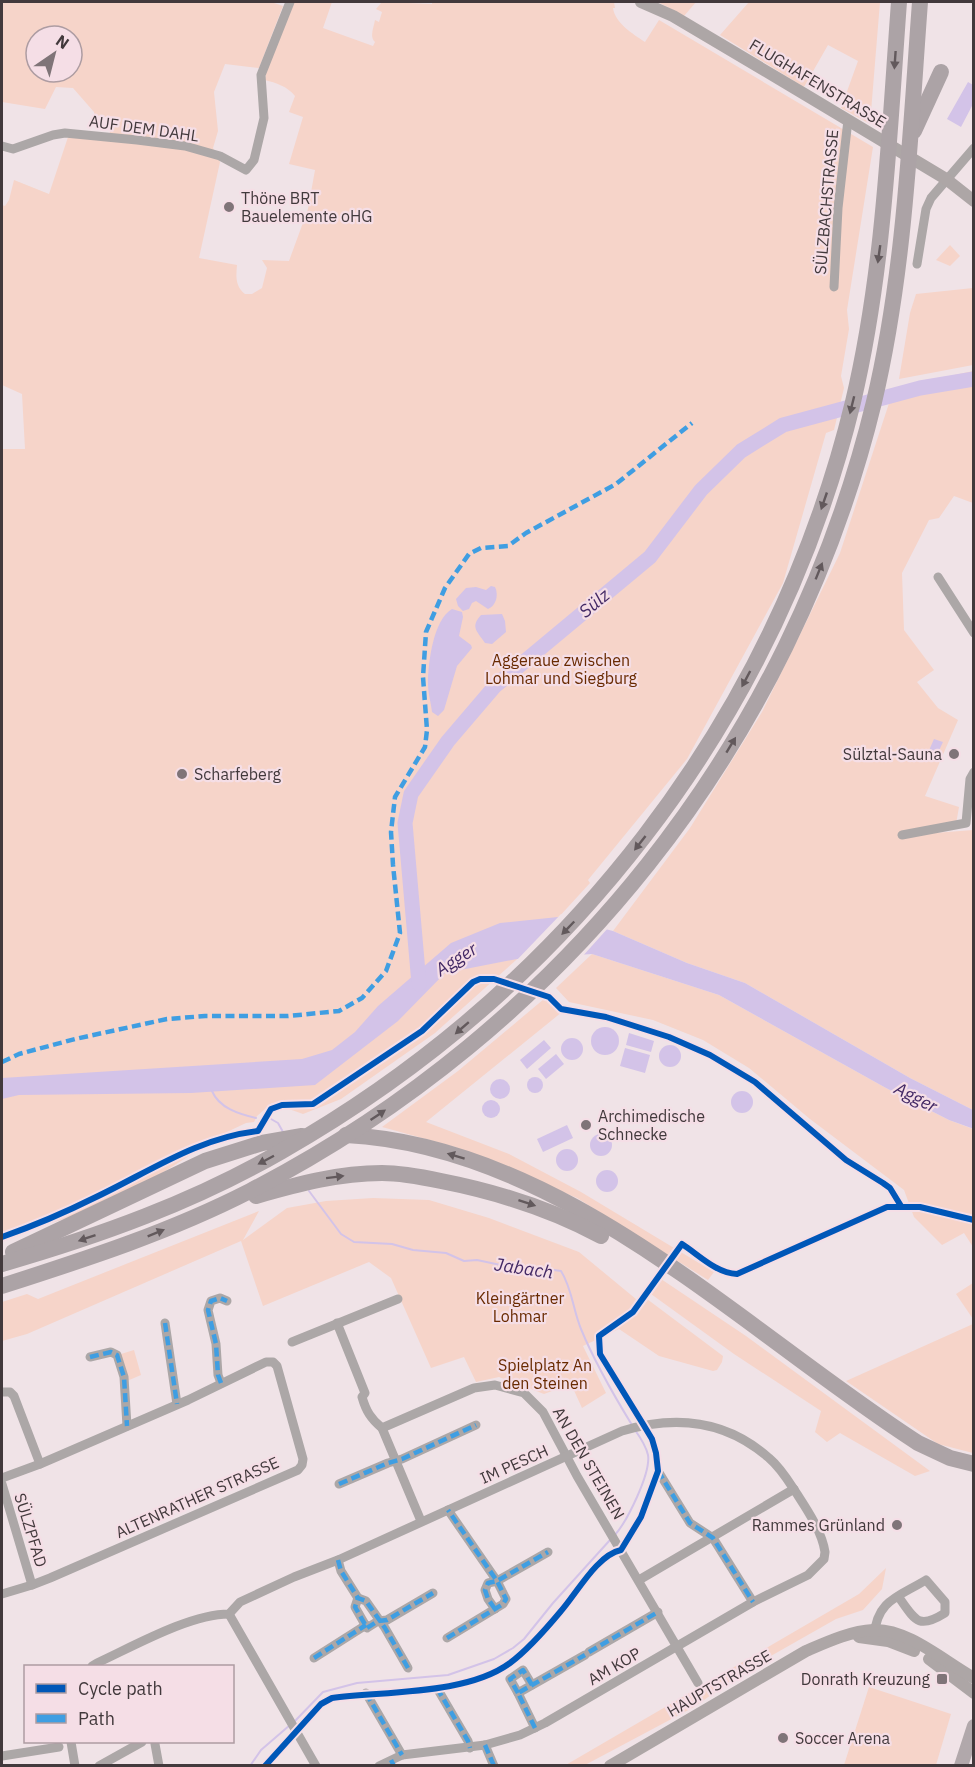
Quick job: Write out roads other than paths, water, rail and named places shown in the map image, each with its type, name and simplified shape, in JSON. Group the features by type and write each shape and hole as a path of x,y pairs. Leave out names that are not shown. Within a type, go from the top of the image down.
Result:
{"highway":[{"path":"2,1264 90,1237 192,1197 280,1152 345,1114 402,1075 455,1034 540,957 607,884 674,797 705,750 749,673 784,603 806,551 841,445 870,319 880,241 899,2"},
{"path":"2,1286 117,1248 218,1207 292,1168 358,1129 412,1092 470,1047 567,958 628,890 700,795 731,747 764,688 809,597 830,544 865,437 882,363 901,242 920,2"},
{"path":"909,142 941,72"},
{"path":"2,1258 206,1161 252,1145 301,1136 360,1136 399,1141 461,1157 520,1180 596,1220 904,1434 933,1451 974,1464"},
{"path":"218,1207 321,1179 384,1173 415,1176 470,1186 544,1209 655,1262"},
{"path":"673,1274 914,1451 947,1466 974,1474"}],"main road":[{"name":"FLUGHAFENSTRASSE","path":"641,2 673,16 865,130 946,179 974,201"},
{"path":"874,1634 891,1632 910,1640 968,1670 974,1678"},
{"name":"HAUPTSTRASSE","path":"610,1766 806,1651 831,1640 874,1634"},
{"path":"874,1634 930,1660 974,1693"},
{"path":"961,1766 974,1726"}],"street":[{"name":"AUF DEM DAHL","path":"2,146 13,149 65,133 127,139 186,146 220,156 246,170 254,160 264,118 261,75 290,2"},
{"name":"SÜLZBACHSTRASSE","path":"834,287 838,208 848,120"},
{"path":"917,264 926,209 931,198 974,148"},
{"path":"938,577 948,586 974,633"},
{"path":"902,835 966,823 970,779 974,772"},
{"path":"2,1479 221,1383 218,1375 216,1344 208,1310 211,1301 220,1298 227,1301"},
{"path":"292,1342 398,1299"},
{"path":"165,1323 177,1404"},
{"path":"336,1323 365,1393 362,1397 365,1410 382,1428 421,1521"},
{"path":"90,1357 111,1352 117,1355 124,1377 127,1426"},
{"name":"ALTENRATHER STRASSE","path":"2,1594 32,1586 298,1470 303,1459 277,1366 273,1362 266,1362 221,1383"},
{"name":"AN DEN STEINEN","path":"382,1428 474,1388 495,1385 524,1393 543,1412 698,1683"},
{"path":"2,1392 10,1392 16,1401 40,1464"},
{"name":"IM PESCH","path":"94,1665 196,1619 213,1614 229,1614 240,1602 294,1577 338,1560 633,1427 679,1421 712,1426 742,1439 769,1458 786,1476 807,1509 821,1539 825,1552 824,1559 808,1575 753,1602"},
{"path":"339,1484 476,1425"},
{"path":"658,1471 690,1523 713,1538 753,1602"},
{"name":"SÜLZPFAD","path":"2,1484 32,1586"},
{"path":"639,1580 794,1489"},
{"path":"447,1638 503,1604 506,1599 497,1581 448,1510"},
{"path":"495,1609 485,1590 488,1583 497,1581 548,1552"},
{"path":"338,1560 341,1571 358,1598 366,1601 408,1668"},
{"path":"874,1634 877,1616 886,1604 898,1596 926,1580 945,1602 945,1613 929,1623 921,1622 911,1614 898,1596"},
{"path":"358,1598 355,1607 367,1628 378,1621 387,1620 433,1593"},
{"name":"AM KOP","path":"379,1766 392,1763 402,1755 485,1746 520,1735 753,1602"},
{"path":"518,1693 658,1612"},
{"path":"229,1614 316,1766"},
{"path":"314,1658 366,1625"},
{"path":"532,1685 523,1670 510,1679 535,1728"},
{"path":"436,1688 470,1748"},
{"path":"366,1693 402,1755"},
{"path":"71,1743 75,1766"},
{"path":"99,1766 140,1743"},
{"path":"155,1743 159,1766"},
{"path":"485,1746 494,1766"},
{"path":"2,1756 59,1747"}],"water":[{"path":"968,82 973,85 973,104 961,127 947,119"},
{"path":"491,586 495,587 497,593 495,603 491,608 488,609 476,601 469,609 463,611 458,606 456,599 466,588 476,587 486,590"},
{"path":"452,609 462,612 459,636 472,648 457,666 444,710 438,716 432,712 428,687 429,665 436,632 440,623"},
{"path":"502,614 506,632 492,644 485,643 475,626 478,619 481,615"},
{"path":"934,739 943,742 935,759 927,755"},
{"name":"Agger","path":"558,917 613,931 687,963 745,983 910,1078 973,1110 974,1129 949,1120 886,1088 719,995 592,954 517,959 445,973 398,1021 315,1085 191,1093 19,1095 2,1099 2,1078 302,1059 332,1050 355,1032 378,1006 451,943 500,923"},
{"path":"605,1027 615,1031 619,1041 615,1051 605,1055 595,1051 591,1041 595,1031"},
{"path":"629,1033 654,1041 651,1052 626,1045"},
{"path":"572,1038 580,1041 583,1049 580,1057 572,1060 564,1057 561,1049 564,1041"},
{"path":"544,1040 551,1048 527,1069 520,1060"},
{"path":"670,1045 680,1052 681,1056 674,1066 670,1067 660,1060 659,1056 666,1046"},
{"path":"625,1048 650,1055 645,1073 620,1066"},
{"path":"556,1054 564,1064 546,1079 538,1069"},
{"path":"532,1077 538,1077 543,1085 541,1091 532,1093 527,1088 527,1082"},
{"path":"500,1079 507,1082 510,1089 507,1096 500,1099 493,1096 490,1089 493,1082"},
{"path":"742,1091 750,1094 753,1102 750,1110 742,1113 734,1110 731,1102 734,1094"},
{"path":"487,1100 495,1100 500,1105 498,1116 487,1118 482,1113 482,1105"},
{"path":"567,1125 573,1138 543,1152 537,1139"},
{"path":"597,1134 605,1134 612,1141 612,1149 605,1156 597,1156 590,1149 590,1141"},
{"path":"563,1149 571,1149 578,1156 578,1164 571,1171 563,1171 556,1164 556,1156"},
{"path":"603,1170 611,1170 618,1177 618,1185 611,1192 603,1192 596,1185 596,1177"}],"waterway":[{"name":"Sülz","path":"419,984 405,823 411,794 448,741 495,686 650,557 701,490 741,451 783,425 920,388 974,379"},
{"name":"Jabach","path":"212,1091 219,1102 225,1106 256,1118"},
{"name":"Jabach","path":"271,1119 278,1123 283,1132"},
{"name":"Jabach","path":"309,1191 341,1234 354,1242 392,1244 413,1250 446,1253 464,1261 477,1260 529,1271 547,1269 561,1271 568,1285 586,1342 632,1425"},
{"name":"Jabach","path":"614,1536 637,1497 648,1463 646,1448 635,1430"},
{"name":"Jabach","path":"294,1722 323,1692 357,1683 448,1675 494,1659 524,1639 610,1540"},
{"name":"Jabach","path":"250,1766 261,1750 290,1725"}],"place":[{"name":"Thöne BRT Bauelemente oHG","path":"229,207"},
{"name":"Sülztal-Sauna","path":"954,754"},
{"name":"Scharfeberg","path":"182,774"},
{"name":"Archimedische Schnecke","path":"586,1125"},
{"name":"Rammes Grünland","path":"897,1525"},
{"name":"Donrath Kreuzung","path":"942,1679"},
{"name":"Soccer Arena","path":"783,1738"}],"park label":[{"name":"Aggeraue zwischen Lohmar und Siegburg","path":"561,669"},
{"name":"Kleingärtner Lohmar","path":"520,1307"},
{"name":"Spielplatz An den Steinen","path":"545,1374"}]}
